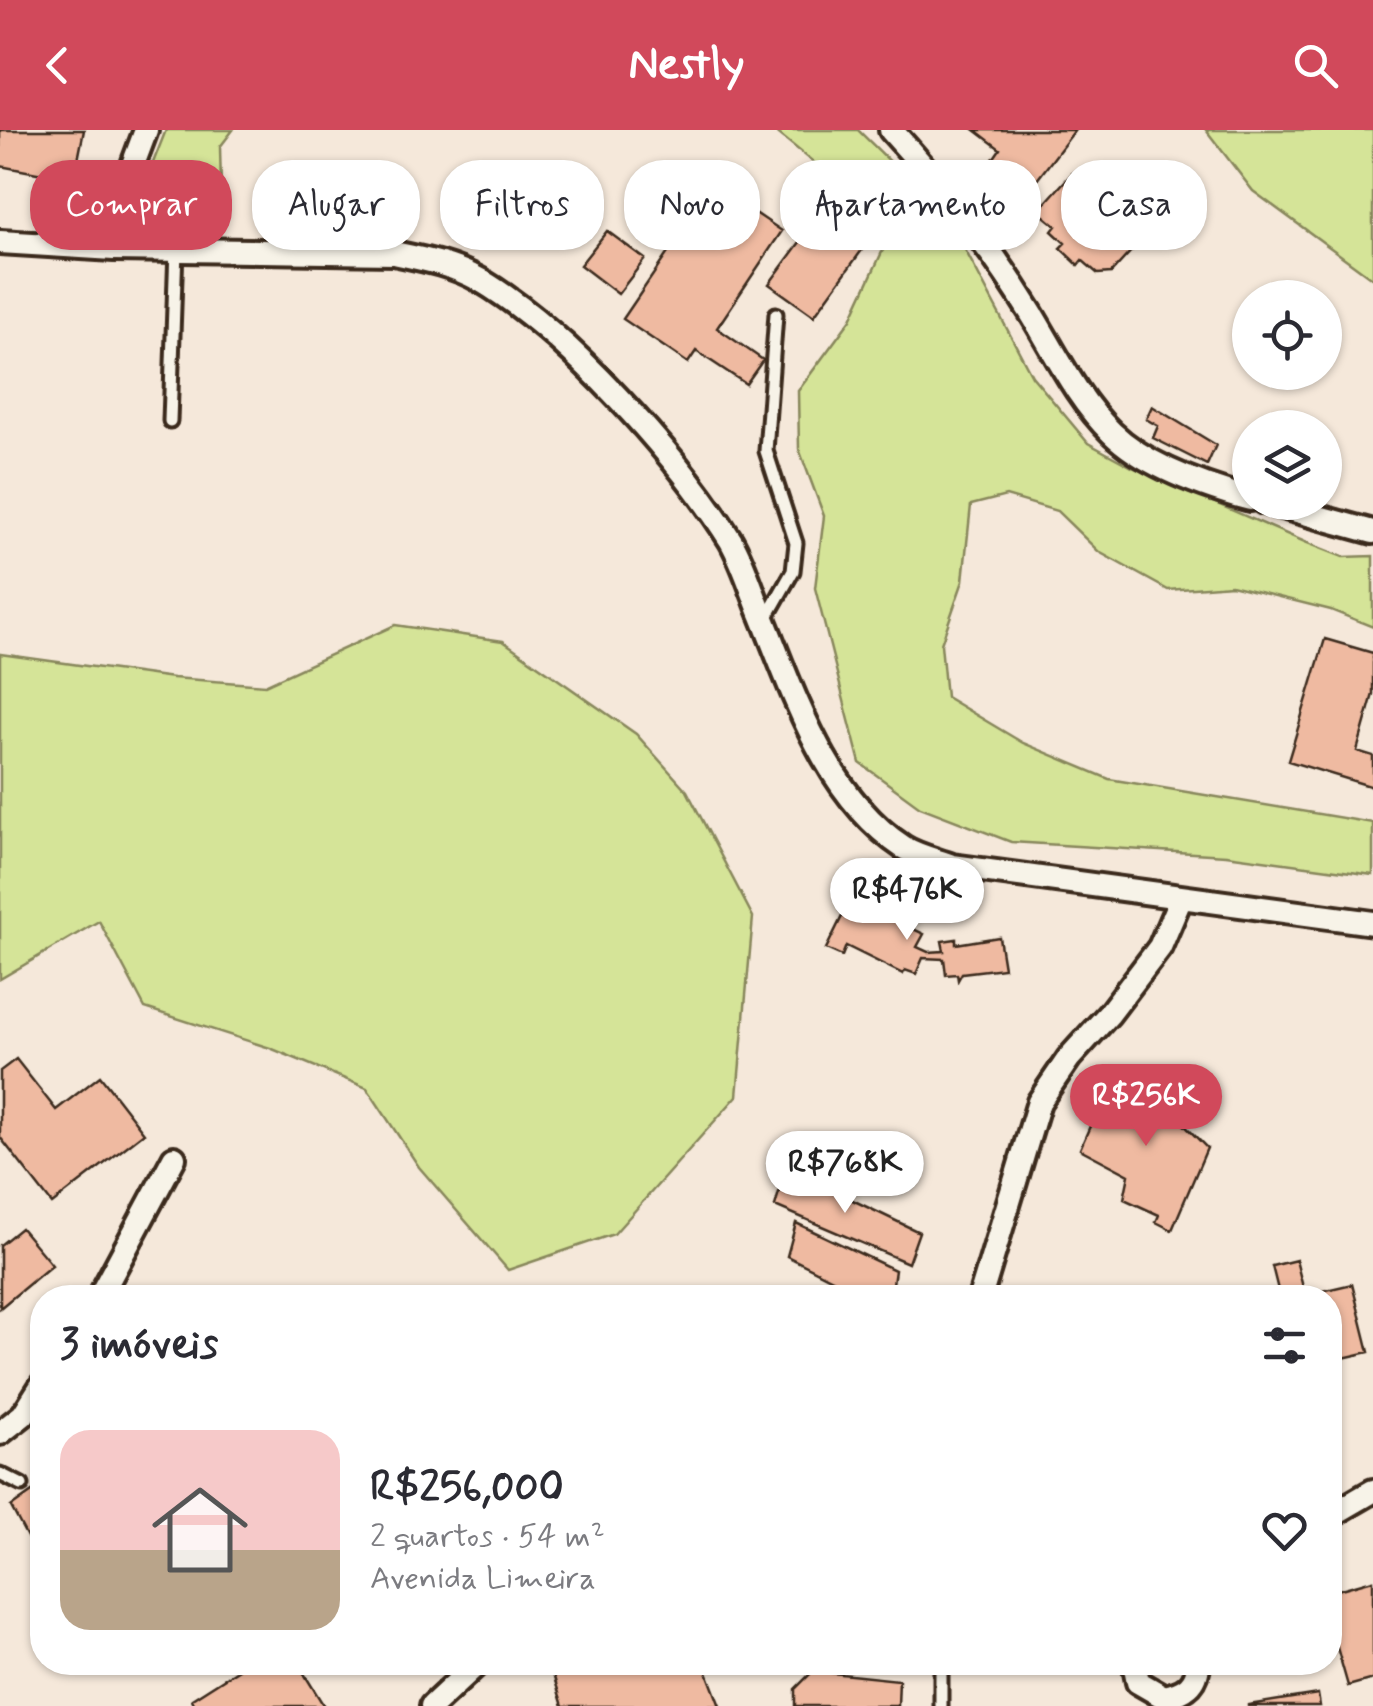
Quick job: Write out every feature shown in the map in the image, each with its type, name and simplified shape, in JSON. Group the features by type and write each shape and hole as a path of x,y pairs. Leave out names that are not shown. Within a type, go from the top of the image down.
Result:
{"street":[{"path":"138,160 146,130"},
{"path":"891,130 970,224 1030,310 1074,388 1114,435 1162,465 1232,492"},
{"path":"0,242 30,244"},
{"path":"176,250 394,253 434,261 476,278 508,298 571,354 681,474 732,543 838,784 870,822 906,849 952,866 1180,900 1373,923"},
{"path":"1329,520 1373,532"},
{"path":"984,1285 1040,1102 1069,1058 1110,1014 1160,947 1180,900"},
{"path":"106,1285 174,1158"},
{"path":"0,1433 30,1403"},
{"path":"1342,1509 1373,1491"},
{"path":"432,1706 467,1675"},
{"path":"1137,1675 1138,1682 1161,1701 1180,1694 1192,1684 1194,1675"}],"lane":[{"path":"170,420 176,250"},
{"path":"764,622 796,558 796,543 766,451 776,314"},
{"path":"0,1474 22,1485"},
{"path":"941,1675 941,1706"}],"green space":[{"path":"166,130 233,130 220,147 220,160 154,160"},
{"path":"774,130 858,130 889,160 811,160"},
{"path":"1206,130 1373,130 1373,279 1253,191"},
{"path":"883,250 965,250 1032,376 1088,443 1132,467 1232,510 1232,520 1254,520 1343,557 1373,556 1373,627 1331,610 1231,585 1168,590 1099,552 1057,511 1006,496 971,505 963,581 941,644 946,697 1023,743 1109,779 1373,823 1373,875 1226,855 1011,842 920,807 860,763 815,588 824,516 799,449 798,391 851,319"},
{"path":"395,625 503,641 636,734 687,791 753,917 737,1096 614,1234 508,1270 419,1167 367,1088 270,1048 145,1008 99,921 0,979 0,654 173,678 265,685"}],"building":[{"path":"0,130 84,130 78,160 30,160 30,172 0,166"},
{"path":"975,130 1075,130 1041,175 1041,160 992,160 1000,149"},
{"path":"1061,185 1061,239 1052,231 1056,226 1041,214 1041,208"},
{"path":"760,216 780,230 717,328 763,360 746,384 696,351 688,363 623,319 670,250 760,250"},
{"path":"607,231 624,244 624,250 633,250 645,259 618,294 580,265 592,250 604,250"},
{"path":"794,250 862,250 814,316 769,284"},
{"path":"1062,250 1132,250 1111,273 1098,274 1082,260 1078,265"},
{"path":"1152,406 1216,445 1207,465 1153,438 1158,426 1146,419"},
{"path":"1325,639 1373,653 1373,694 1357,751 1373,756 1373,787 1288,761"},
{"path":"854,892 874,901 869,908 924,934 917,947 928,952 944,951 942,941 956,939 956,944 999,937 1004,968 962,973 958,980 957,974 946,975 944,959 923,958 916,974 905,970 903,974 846,946 842,956 826,949"},
{"path":"16,1059 56,1110 100,1076 144,1133 52,1204 0,1137 0,1071"},
{"path":"1111,1078 1157,1097 1207,1148 1172,1230 1156,1222 1159,1215 1124,1199 1129,1175 1080,1149"},
{"path":"786,1168 919,1232 908,1263 775,1206"},
{"path":"796,1223 895,1270 893,1285 844,1285 787,1256"},
{"path":"21,1228 52,1265 0,1308 0,1245"},
{"path":"1296,1260 1302,1285 1277,1285 1272,1266"},
{"path":"1352,1284 1369,1352 1342,1358 1342,1286"},
{"path":"30,1494 30,1543 11,1507"},
{"path":"1373,1580 1373,1679 1348,1686 1342,1665 1342,1589"},
{"path":"230,1675 305,1675 324,1706 195,1706 192,1699"},
{"path":"553,1675 708,1675 720,1706 563,1706"},
{"path":"809,1675 899,1680 898,1706 795,1706 795,1689"},
{"path":"1318,1694 1320,1706 1248,1706 1248,1705"}]}
